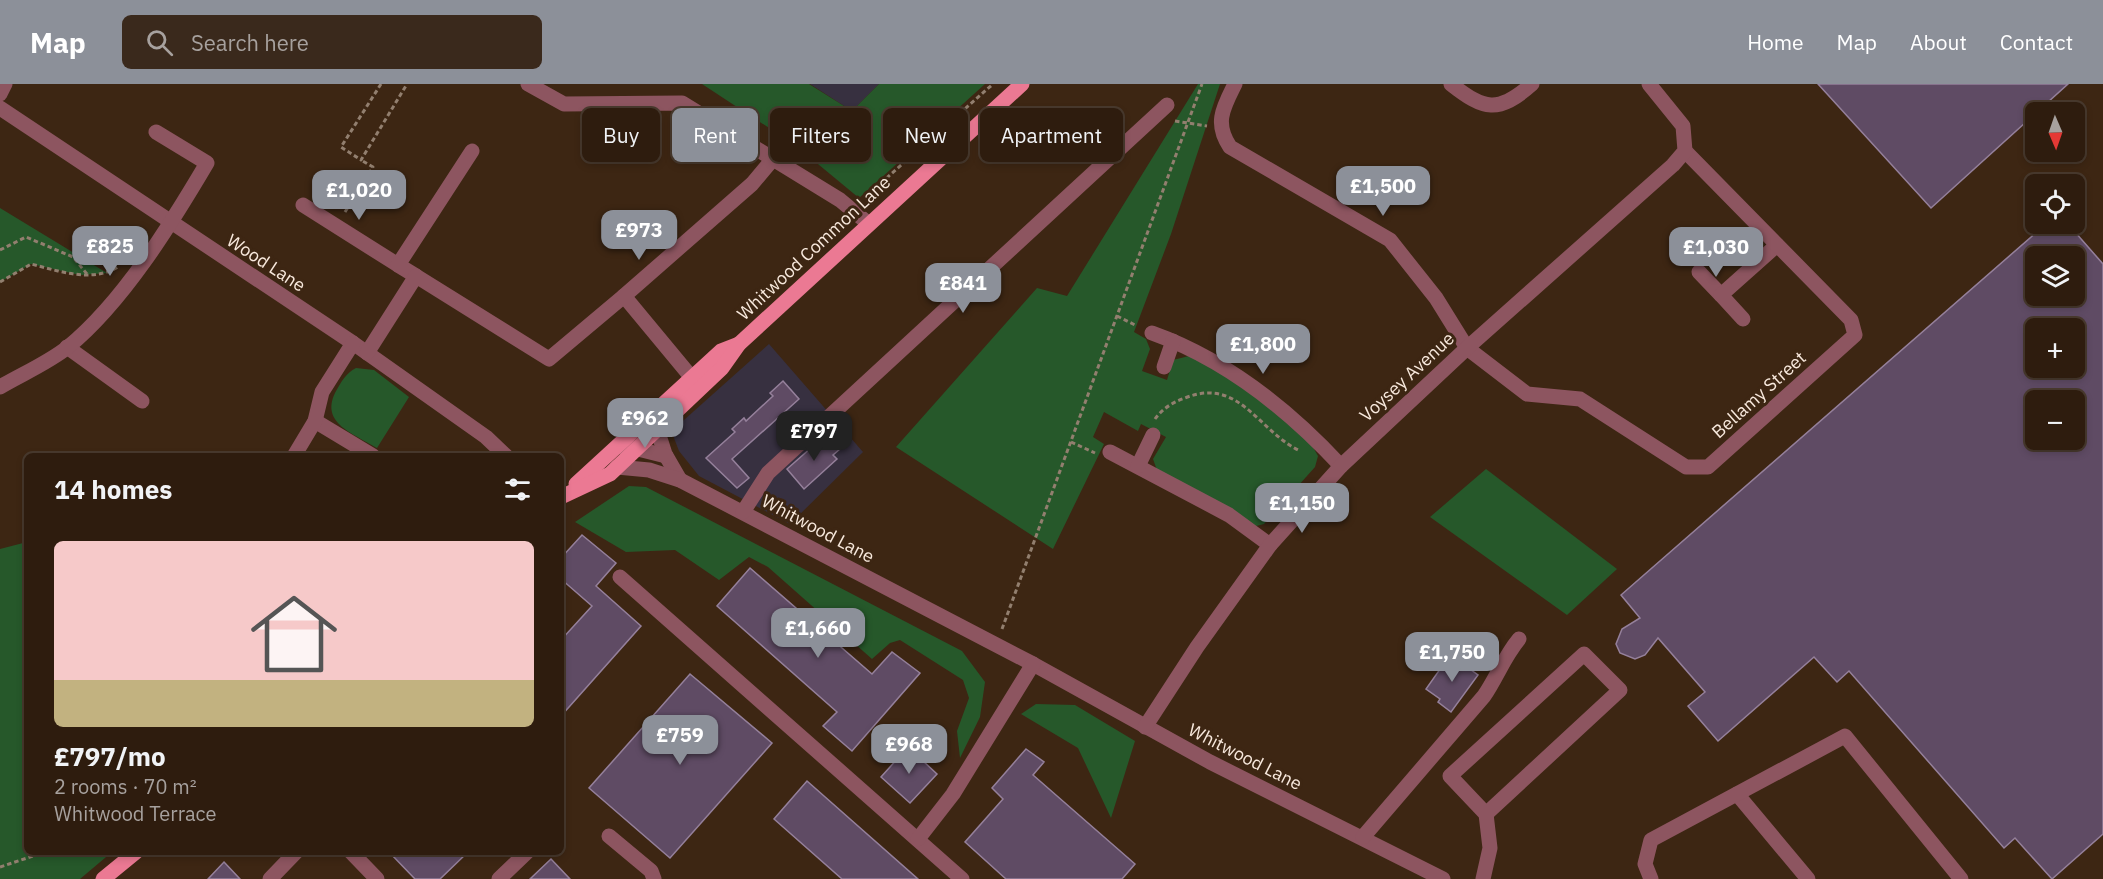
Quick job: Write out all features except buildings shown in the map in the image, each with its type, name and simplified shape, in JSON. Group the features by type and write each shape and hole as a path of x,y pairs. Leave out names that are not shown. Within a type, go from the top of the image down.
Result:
{"main road":[{"name":"Whitwood Common Lane","path":"637,449 722,368 739,344 1022,84"},
{"name":"Whitwood Common Lane","path":"564,495 615,460 692,378 721,351 739,344"},
{"path":"103,879 132,855"}],"street":[{"path":"0,94 5,84"},
{"path":"528,84 564,104 682,104 770,157"},
{"path":"1235,84 1222,108 1221,133 1230,147 1390,240 1436,298 1467,348"},
{"path":"1451,84 1475,103 1484,105 1498,105 1532,84"},
{"path":"1649,84 1683,126 1685,151"},
{"name":"Wood Lane","path":"0,108 171,224 353,342 486,437 503,453"},
{"path":"743,512 768,473 1164,114"},
{"path":"0,387 67,347 114,299 171,224 207,163 156,132"},
{"path":"398,265 471,150"},
{"name":"Bellamy Street","path":"1467,348 1527,394 1580,399 1686,468 1708,467 1855,335 1851,320 1685,151"},
{"name":"Voysey Avenue","path":"1144,727 1197,646 1270,545 1341,466 1467,348 1673,165 1685,151"},
{"path":"303,205 549,359 752,184 770,162"},
{"path":"778,162 852,209 869,224"},
{"path":"1721,295 1777,245"},
{"path":"1699,272 1743,319"},
{"path":"368,353 416,276"},
{"path":"624,296 692,378"},
{"path":"1152,333 1213,362 1260,393 1323,446 1341,466"},
{"path":"1164,368 1173,341"},
{"path":"296,453 315,421 322,392 353,342"},
{"path":"67,347 142,401"},
{"path":"315,421 368,453"},
{"path":"657,429 666,456 680,480"},
{"path":"1138,466 1153,435"},
{"path":"615,460 637,449 666,456"},
{"path":"1110,452 1229,515 1270,545"},
{"name":"Whitwood Lane","path":"615,460 680,480 1033,664 1210,762 1443,879"},
{"path":"620,577 962,879"},
{"path":"1363,837 1484,696 1497,678 1504,657 1519,639"},
{"path":"1483,879 1490,848 1486,813 1450,776 1584,654 1620,690 1486,813"},
{"path":"918,839 953,794 1033,664"},
{"path":"1651,879 1645,864 1651,840 1845,736 1961,879"},
{"path":"1737,794 1809,879"},
{"path":"609,836 651,871 654,879"},
{"path":"270,879 293,855"},
{"path":"354,855 377,879"},
{"path":"499,879 524,855"}],"path":[{"path":"336,226 373,167 341,147 381,84"},
{"path":"361,160 407,84"},
{"path":"852,209 993,84"},
{"path":"996,645 1202,84"},
{"path":"1164,114 1187,125"},
{"path":"0,250 26,237 73,257 87,274"},
{"path":"0,282 31,264 75,275 107,273 125,264"},
{"path":"1117,316 1152,333"},
{"path":"1153,435 1152,424 1166,407 1193,394 1214,392 1240,403 1298,450 1315,451 1323,446"},
{"path":"1071,442 1101,456 1110,452"},
{"path":"0,867 36,855"}],"shaded area":[{"path":"810,84 879,84 855,108 847,108"},
{"path":"769,344 863,452 790,524 699,476 679,451 674,438 675,428"}],"green space":[{"path":"702,84 809,84 847,108 770,108 770,129 758,121 758,108 739,108"},
{"path":"879,84 985,84 958,108 883,108 883,162 899,162 859,198 816,162 871,162 871,108 855,108"},
{"path":"1198,84 1220,84 1171,234 1134,332 1146,339 1150,349 1142,371 1167,380 1173,360 1193,355 1263,400 1296,427 1309,441 1318,456 1315,467 1264,524 1256,526 1158,473 1153,459 1166,437 1141,424 1138,431 1104,412 1093,437 1104,444 1053,549 896,447 1037,288 1067,296"},
{"path":"0,208 107,273 80,275 31,264 0,282"},
{"path":"356,368 374,370 409,397 377,448 342,427 332,413 335,393 347,375"},
{"path":"1486,469 1617,569 1567,615 1430,517"},
{"path":"629,486 646,487 962,651 985,682 980,717 960,758 957,731 969,698 963,680 900,640 890,643 872,659 768,567 749,557 719,580 675,550 626,552 575,522"},
{"path":"24,543 24,855 108,855 80,879 0,879 0,549"},
{"path":"1036,704 1075,705 1135,741 1111,818 1078,748 1021,714"}]}
